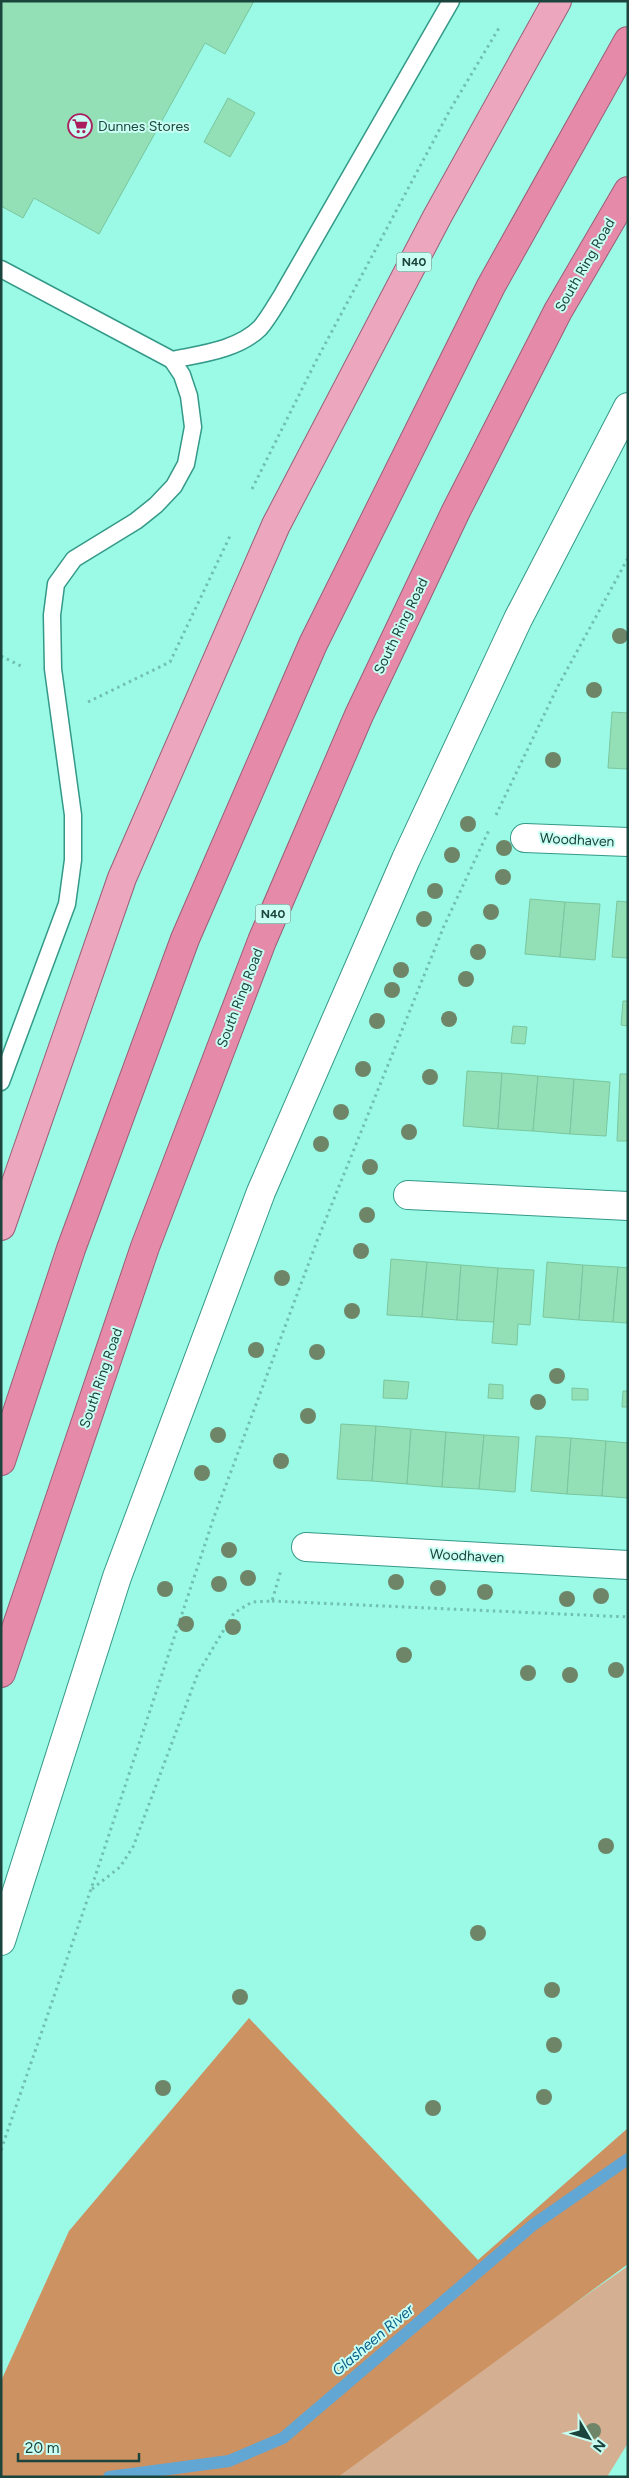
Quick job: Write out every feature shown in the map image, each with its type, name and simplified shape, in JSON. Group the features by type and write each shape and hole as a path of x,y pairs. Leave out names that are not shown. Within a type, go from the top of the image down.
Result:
{"highway":[{"path":"1,1461 71,1249 185,939 313,644 491,286 628,41"},
{"name":"South Ring Road","path":"1,1673 145,1247 262,941 359,715 456,511 558,311 628,190"}],"main road":[{"name":"N40","path":"1,1226 122,878 276,525 437,217 556,1"},
{"path":"1,1941 117,1576 261,1192 410,850 518,619 628,407"},
{"name":"Woodhaven","path":"526,838 628,842"},
{"path":"408,1195 628,1206"},
{"name":"Woodhaven","path":"306,1547 628,1565"}],"lane":[{"path":"172,360 220,350 244,339 259,328 282,296 451,1"},
{"path":"1,269 172,360 182,375 189,396 193,426 186,464 174,486 156,505 136,521 74,559 56,584 52,615 53,669 73,815 73,860 67,904 1,1082"}],"path":[{"path":"251,491 315,363 450,110 500,26"},
{"path":"60,715 170,662 232,532"},
{"path":"494,820 557,688 628,558"},
{"path":"1,656 28,670"},
{"path":"1,2150 91,1889 214,1516 313,1250 444,926 490,829"},
{"path":"272,1601 284,1565 292,1554 306,1547"},
{"path":"91,1889 120,1867 133,1847 198,1673 234,1613 252,1602 272,1601 628,1616"}],"shaded area":[{"path":"249,2018 478,2260 628,2128 628,2264 338,2477 1,2477 1,2381 69,2231"},
{"path":"628,2266 628,2443 607,2477 337,2477 522,2340"}],"building":[{"name":"Dunnes Stores","path":"1,1 254,1 225,54 205,43 99,234 34,198 23,218 1,206"},
{"path":"228,98 255,113 230,157 204,142"},
{"path":"612,712 628,713 628,769 608,768"},
{"path":"530,899 565,902 560,957 525,954"},
{"path":"617,901 628,902 628,958 612,957"},
{"path":"565,902 600,904 595,960 560,957"},
{"path":"623,1001 628,1001 628,1026 621,1025"},
{"path":"513,1026 527,1027 525,1044 511,1043"},
{"path":"467,1071 502,1073 498,1129 463,1126"},
{"path":"502,1073 538,1076 533,1131 498,1129"},
{"path":"620,1074 628,1074 628,1141 617,1141"},
{"path":"538,1076 574,1079 570,1134 533,1131"},
{"path":"574,1079 610,1082 606,1136 570,1134"},
{"path":"391,1259 427,1262 422,1317 387,1315"},
{"path":"427,1262 461,1265 457,1320 422,1317"},
{"path":"547,1262 583,1265 579,1320 543,1317"},
{"path":"461,1265 498,1268 494,1322 457,1320"},
{"path":"583,1265 618,1267 613,1322 579,1320"},
{"path":"618,1267 628,1268 628,1323 613,1322"},
{"path":"498,1268 534,1270 530,1325 518,1324 517,1345 492,1343"},
{"path":"384,1380 409,1382 407,1399 383,1398"},
{"path":"489,1384 503,1385 503,1399 488,1398"},
{"path":"572,1388 588,1389 588,1400 572,1400"},
{"path":"623,1391 628,1391 628,1407 622,1407"},
{"path":"341,1424 376,1426 372,1481 337,1479"},
{"path":"376,1426 411,1429 407,1484 372,1481"},
{"path":"411,1429 446,1432 442,1487 407,1484"},
{"path":"446,1432 484,1435 479,1489 442,1487"},
{"path":"484,1435 519,1437 515,1492 479,1489"},
{"path":"536,1436 571,1438 567,1494 531,1491"},
{"path":"571,1438 606,1441 602,1496 567,1494"},
{"path":"606,1441 628,1443 628,1498 602,1496"}],"waterway":[{"name":"Glasheen River","path":"109,2477 229,2461 283,2438 533,2225 628,2159"}],"place":[{"name":"Dunnes Stores","path":"80,126"}]}
